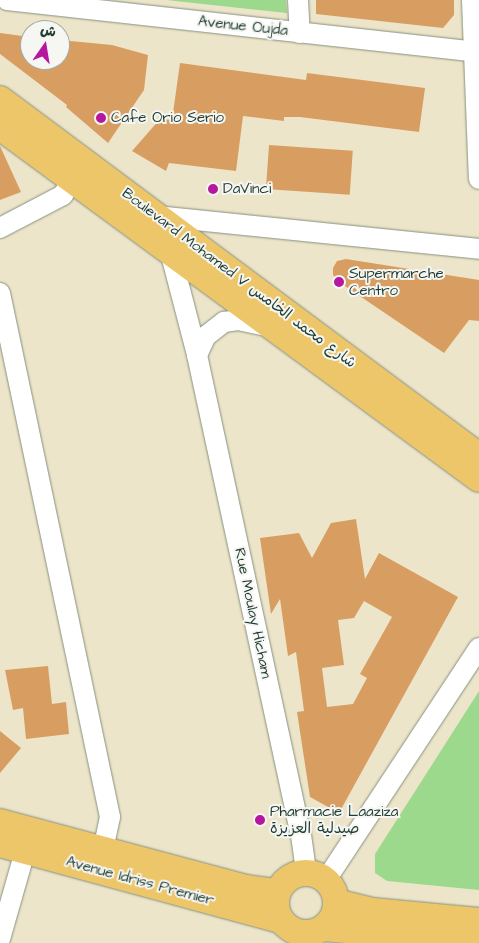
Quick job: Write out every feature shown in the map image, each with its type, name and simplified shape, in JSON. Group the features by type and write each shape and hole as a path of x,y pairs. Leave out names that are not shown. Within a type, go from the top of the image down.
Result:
{"main road":[{"name":"Boulevard Mohamed V شارع محمد الخامس","path":"0,100 479,456"},
{"name":"Boulevard Mohamed V شارع محمد الخامس","path":"0,127 171,255 277,330 479,479"},
{"name":"Avenue Idriss Premier","path":"0,822 247,888 277,892"},
{"name":"Avenue Idriss Premier","path":"0,844 280,920"},
{"path":"479,921 372,911 323,885 290,877 277,892 275,901 280,920 293,931 315,935 479,942"},
{"path":"315,935 331,921 323,885"}],"street":[{"path":"298,0 300,32"},
{"path":"472,0 476,52 479,179"},
{"name":"Avenue Oujda","path":"7,2 132,7 300,32 476,52"},
{"path":"0,228 63,194 71,181"},
{"path":"156,216 479,249"},
{"name":"Rue Moulay Hicham","path":"171,255 197,355 301,835 323,885"},
{"path":"0,293 110,818 103,850"},
{"path":"197,355 206,336 224,322 238,320 277,330"},
{"path":"323,885 479,648"},
{"path":"0,939 25,851"}],"green space":[{"path":"166,0 286,0 287,13"},
{"path":"479,691 479,890 387,881 375,873 375,854"}],"building":[{"path":"316,0 454,0 454,15 443,28 316,14"},
{"path":"0,33 20,36 20,69 0,54"},
{"path":"70,41 112,45 148,55 144,90 108,143 66,107 67,105 21,70 70,70"},
{"path":"180,63 306,80 307,73 425,88 419,132 300,117 284,117 284,121 243,116 236,171 169,163 166,171 132,151 160,119 172,120"},
{"path":"269,145 353,151 350,195 266,189"},
{"path":"0,146 21,192 0,200"},
{"path":"346,259 479,280 479,321 469,320 444,353 339,282 333,275 333,268 337,261"},
{"path":"356,519 365,579 379,553 458,597 339,813 310,797 297,712 304,711 296,652 288,656 280,599 271,614 260,538 299,533 312,558 331,523","holes":["364,601 392,617 360,674 367,678 353,704 327,707 322,668 344,665 338,620 354,618"]},
{"path":"48,666 52,704 66,702 69,734 26,739 23,708 13,710 5,670"},
{"path":"0,731 21,748 0,773"}],"place":[{"name":"Cafe Orio Serio","path":"101,118"},
{"name":"DaVinci","path":"213,189"},
{"name":"Supermarche Centro","path":"339,282"},
{"name":"Pharmacie Laaziza صيدلية العزيزة","path":"260,820"}]}
